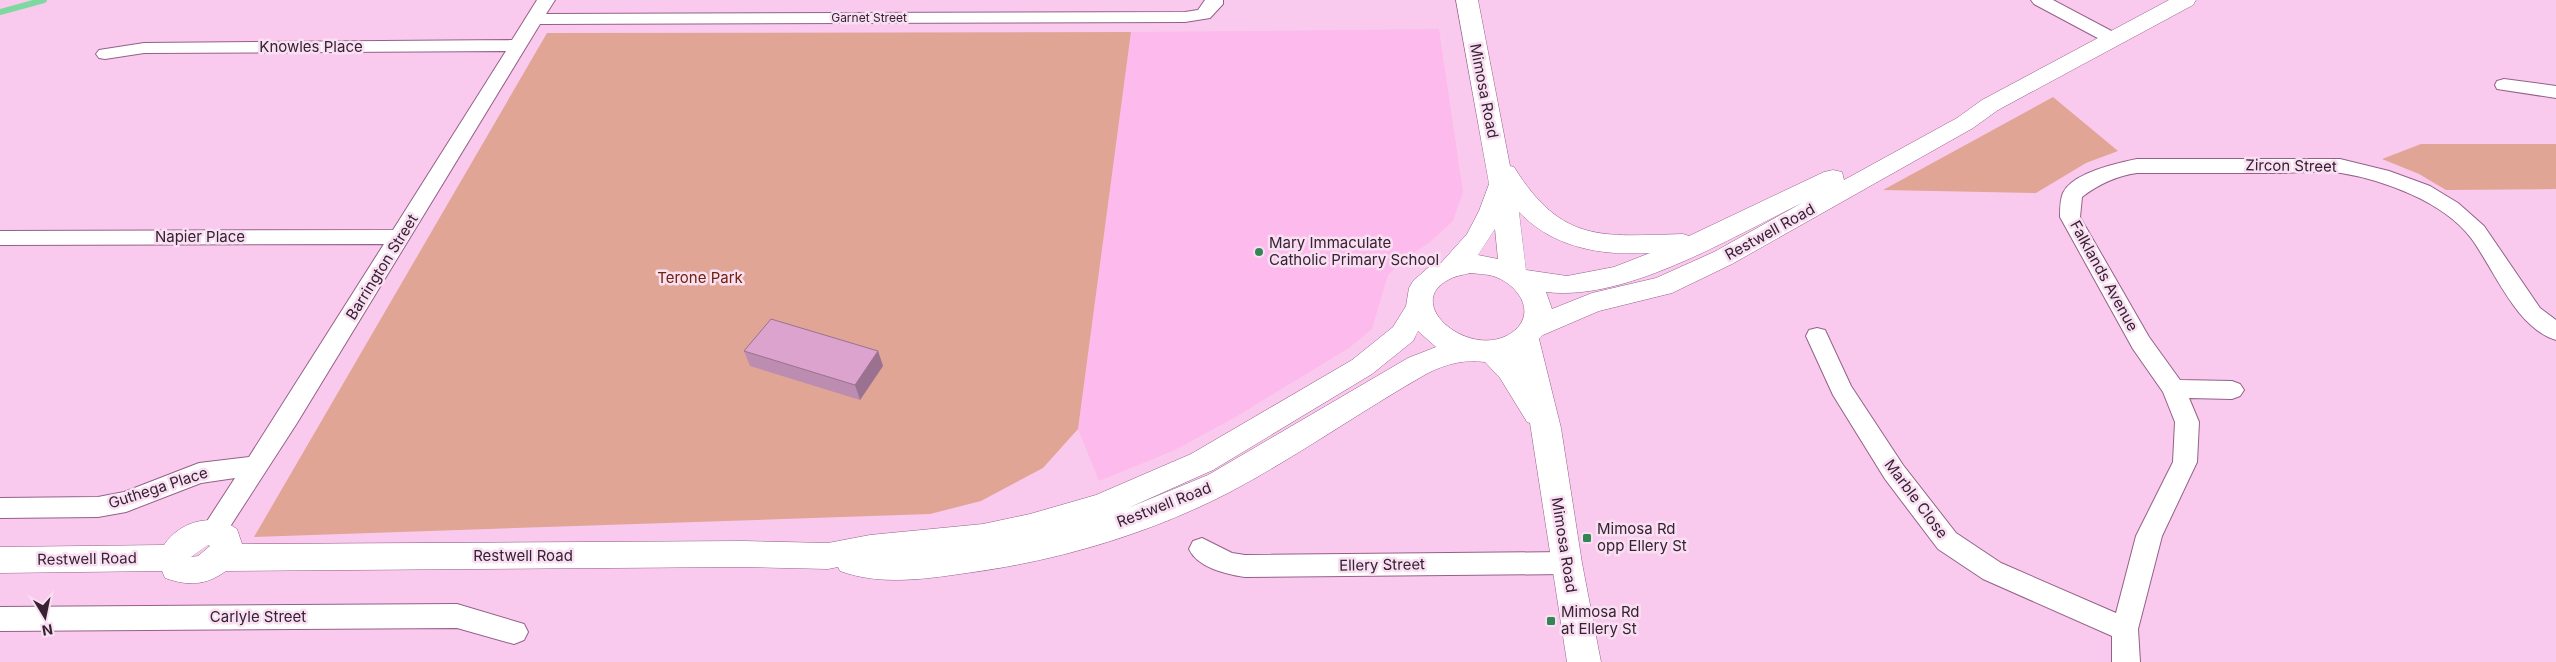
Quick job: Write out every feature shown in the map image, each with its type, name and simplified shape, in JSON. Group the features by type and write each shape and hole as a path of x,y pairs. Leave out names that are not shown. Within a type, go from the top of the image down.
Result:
{"main road":[{"name":"Mimosa Road","path":"1466,0 1506,202 1508,243 1517,276"},
{"name":"Restwell Road","path":"1530,333 1592,303 1663,286 1730,255 1965,123 1990,105 2185,0"},
{"name":"Restwell Road","path":"1517,276 1567,285 1593,282 1618,276 1696,243 1957,117 1990,105"},
{"path":"1495,154 1515,193 1540,219 1571,235 1605,244 1696,243"},
{"name":"Mimosa Road","path":"1452,267 1469,251 1484,230 1493,213 1501,182"},
{"path":"1470,264 1488,266 1517,276 1531,289 1538,302 1539,315 1530,333 1511,346 1481,350 1451,344 1434,334 1424,321 1418,308 1419,295 1426,283 1437,273 1452,267 1470,264"},
{"name":"Restwell Road","path":"0,560 173,558 176,568 187,572 204,568 216,545 828,556 870,548 983,536 1030,527 1104,506 1159,483 1202,462 1362,367 1403,334 1418,308"},
{"name":"Mimosa Road","path":"1530,333 1566,563 1584,662"},
{"name":"Mimosa Road","path":"1481,350 1510,372 1546,428"},
{"name":"Restwell Road","path":"828,556 866,566 918,565 978,558 1036,547 1112,525 1215,486 1252,466 1427,361 1481,350"}],"street":[{"name":"Barrington Street","path":"216,545 256,466 401,237 546,0"},
{"path":"2040,0 2113,39"},
{"name":"Garnet Street","path":"534,19 1185,17 1209,7"},
{"name":"Knowles Place","path":"105,54 144,48 518,45"},
{"path":"2504,85 2556,92"},
{"name":"Zircon Street","path":"2137,166 2340,166 2382,176 2424,191 2451,208 2477,231 2532,314 2556,332"},
{"name":"Falklands Avenue","path":"2126,662 2125,629 2149,536 2185,462 2187,422 2173,389 2141,343 2070,218 2072,194 2089,180 2110,170 2137,166"},
{"name":"Napier Place","path":"0,238 401,237"},
{"name":"Marble Close","path":"1817,336 1841,389 1894,472 1947,541 1992,571 2125,629"},
{"path":"2173,389 2232,390"},
{"name":"Guthega Place","path":"0,508 98,507 126,502 199,473 256,466"},
{"name":"Ellery Street","path":"1202,549 1227,563 1246,566 1566,563"},
{"name":"Carlyle Street","path":"0,619 457,616 514,632"}],"shaded area":[{"name":"Mary Immaculate Catholic Primary School","path":"1439,29 1463,192 1453,221 1429,243 1403,260 1388,275 1372,329 1349,348 1234,418 1175,450 1099,481 1078,429 1131,32"}],"green space":[{"name":"Terone Park","path":"1131,32 1078,429 1043,468 981,501 930,514 254,537 547,33"},
{"path":"2053,97 2118,151 2086,163 2036,193 1883,190"},
{"path":"2421,144 2556,144 2556,189 2446,190 2419,174 2382,159"}],"building":[{"path":"771,319 878,351 855,385 744,351"}],"waterway":[{"path":"0,12 44,0"}],"place":[{"name":"Mary Immaculate Catholic Primary School","path":"1259,252"},
{"name":"Mimosa Rd opp Ellery St","path":"1587,538"},
{"name":"Mimosa Rd at Ellery St","path":"1551,621"}]}
